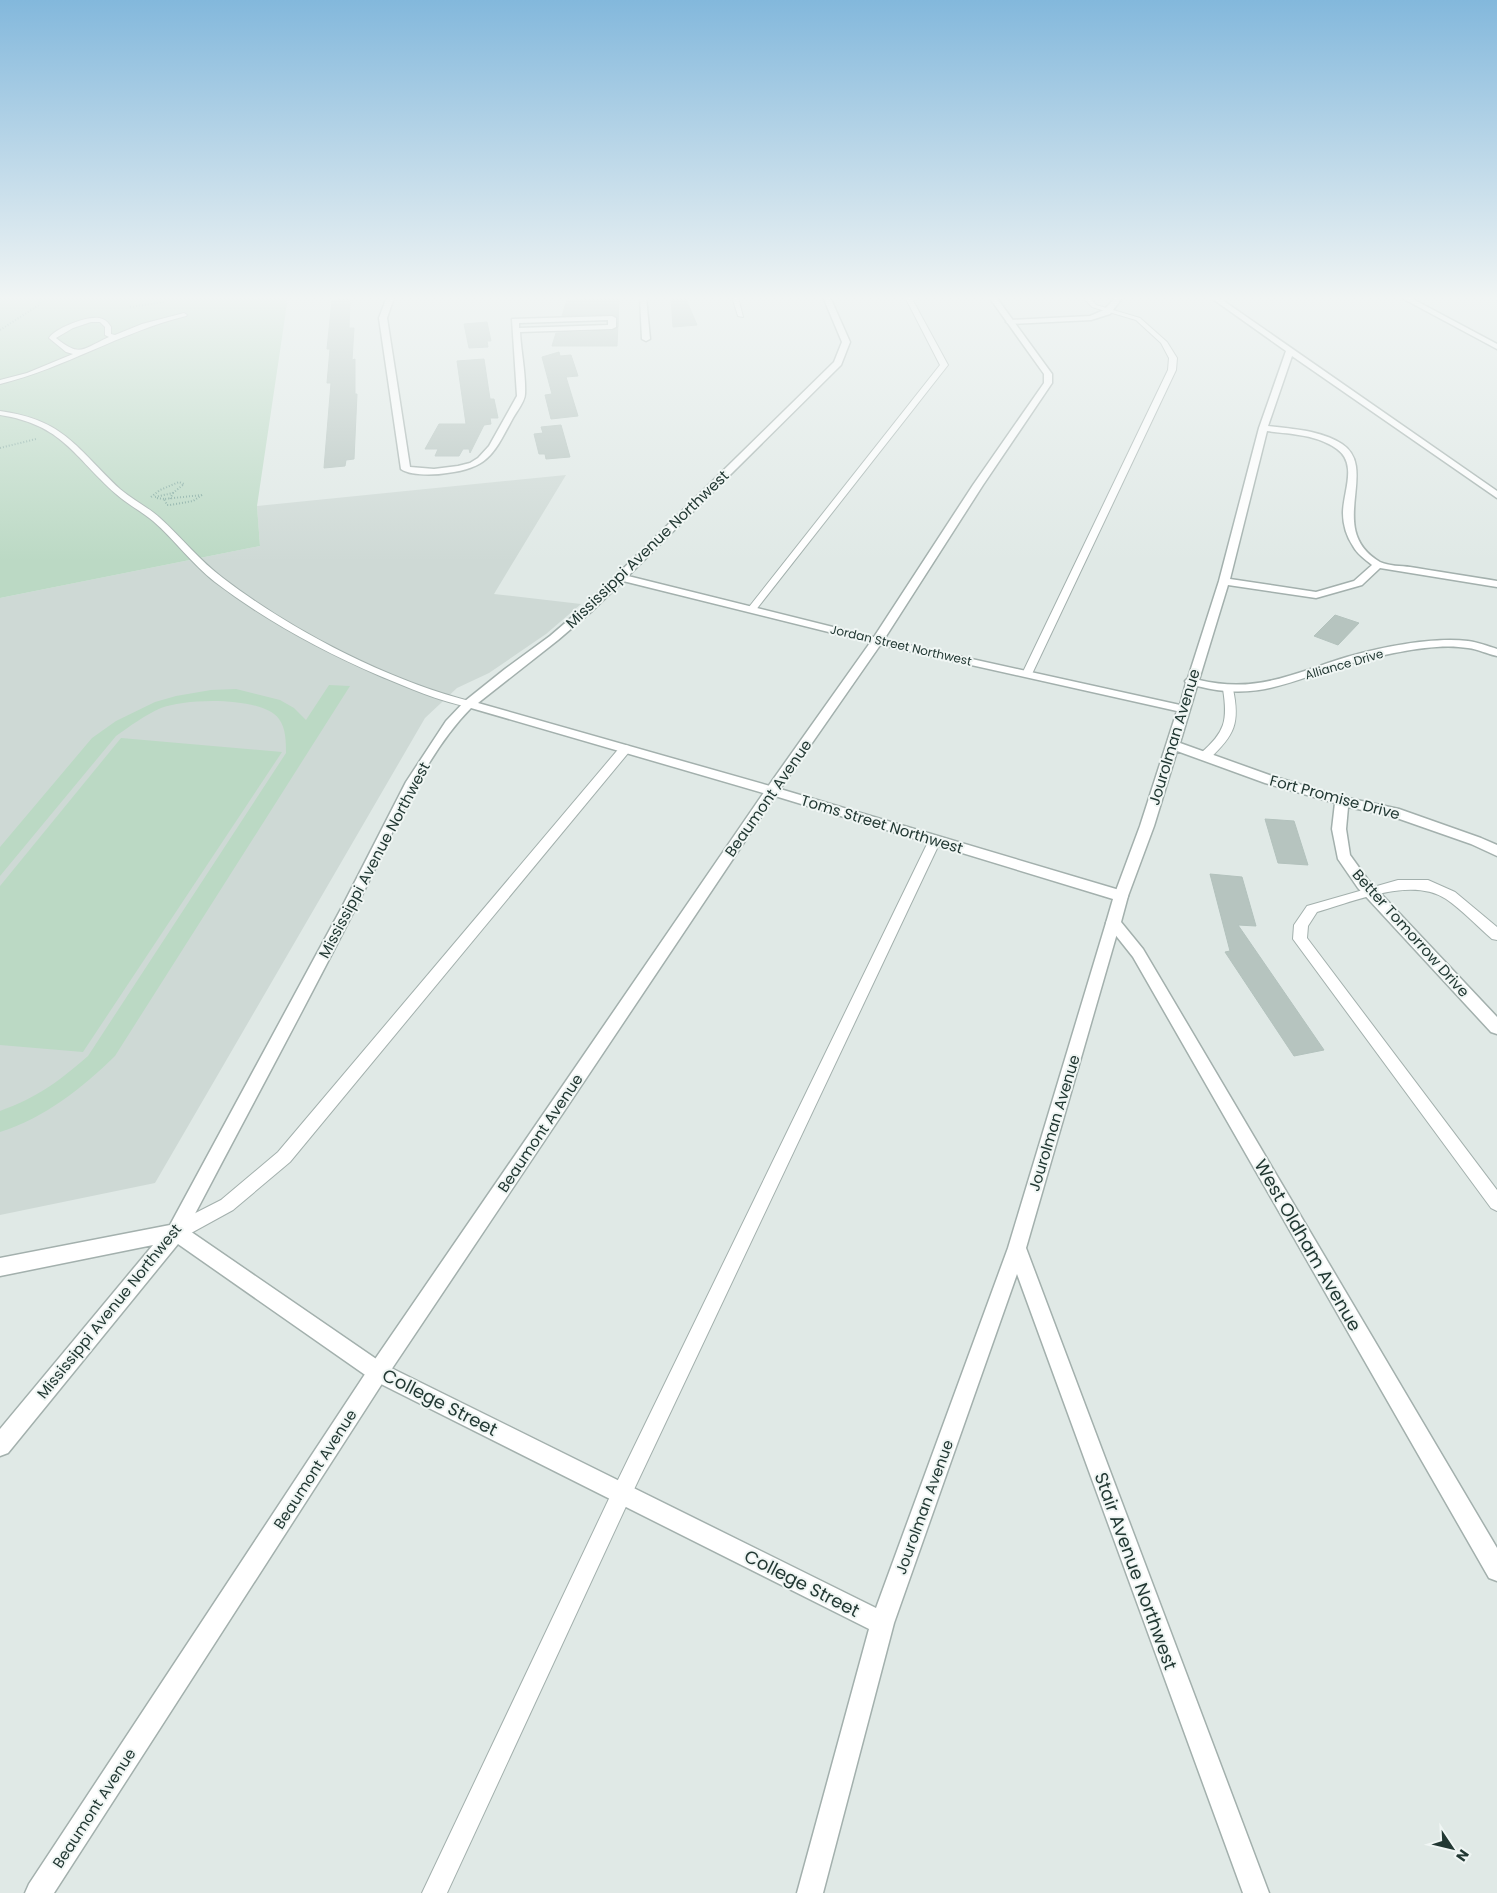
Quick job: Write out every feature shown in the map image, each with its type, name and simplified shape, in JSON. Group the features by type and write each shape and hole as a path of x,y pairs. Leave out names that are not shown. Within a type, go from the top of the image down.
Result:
{"street":[{"path":"394,385 406,469 434,472 458,469 473,465 481,460 493,447 521,396 520,385"},
{"name":"Mississippi Avenue Northwest","path":"0,1445 176,1232 350,907 412,782 452,721 509,670 554,638 589,608 815,385"},
{"name":"Beaumont Avenue","path":"38,1893 378,1372 772,791 877,641 1046,385"},
{"name":"Jourolman Avenue","path":"810,1893 882,1623 1017,1248 1121,896 1147,826 1224,581 1263,428 1278,385"},
{"path":"1339,385 1497,496"},
{"path":"1263,428 1310,435 1326,440 1338,447 1350,458 1354,472 1348,513 1354,538 1359,549 1378,565 1497,584"},
{"path":"1224,581 1316,595 1358,583 1378,565"},
{"name":"Jordan Street Northwest","path":"620,577 877,641 1183,709"},
{"name":"Alliance Drive","path":"1191,681 1239,690 1274,685 1352,659 1424,644 1468,644 1497,653"},
{"name":"Toms Street Northwest","path":"469,704 772,791 1121,896"},
{"name":"Fort Promise Drive","path":"1173,745 1270,780 1342,801 1394,812 1497,850"},
{"name":"Better Tomorrow Drive","path":"1342,801 1339,829 1343,856 1372,893 1497,1028"},
{"name":"West Oldham Avenue","path":"1113,923 1138,953 1497,1570"},
{"path":"0,1267 176,1232"},
{"name":"College Street","path":"176,1232 378,1372 882,1623"},
{"name":"Stair Avenue Northwest","path":"1017,1248 1256,1893"}],"lane":[{"path":"752,609 928,385"},
{"path":"1027,674 1165,385"},
{"path":"0,413 28,416 53,430 79,450 119,492 146,511 218,579 296,631 344,657 446,699 469,704"},
{"path":"1204,756 1223,741 1231,725 1233,710 1228,689"},
{"path":"176,1232 227,1205 284,1157 625,749"},
{"path":"434,1893 622,1493 935,840"},
{"path":"1497,936 1450,895 1428,885 1398,885 1312,909 1301,925 1300,938 1497,1203"}],"path":[{"path":"0,448 39,438"},
{"path":"151,497 160,490 179,482 184,484 173,493 155,498"},
{"path":"170,499 173,493"},
{"path":"164,499 202,495 197,500 183,502"}],"shaded area":[{"path":"566,475 494,594 581,604 546,634 489,673 457,688 425,718 155,1183 0,1215 0,598 260,546 257,506"}],"green space":[{"path":"0,385 275,385 257,506 260,546 0,598"},
{"path":"329,685 350,686 115,1056 62,1101 32,1119 0,1132 0,1111 26,1100 47,1088 88,1056 286,753 283,727 279,719 270,712 257,706 241,703 223,701 188,702 161,708 143,717 116,736 0,876 0,847 92,738 116,721 155,702 176,696 211,690 236,689 280,700 294,708 306,720"},
{"path":"121,738 282,752 83,1052 0,1045 0,886"}],"building":[{"path":"331,385 355,385 355,394 357,394 354,459 346,460 345,466 324,468"},
{"path":"460,385 488,385 490,399 494,399 498,418 490,418 491,424 484,425 470,453 469,449 463,449 459,456 435,456 438,449 425,449 439,424 466,424"},
{"path":"550,385 569,385 578,416 551,419 545,395 552,394"},
{"path":"561,425 570,457 546,459 545,454 539,454 534,434 543,433 541,427"},
{"path":"1335,615 1359,623 1338,645 1314,636"},
{"path":"1265,819 1294,821 1308,865 1278,863"},
{"path":"1210,874 1242,877 1256,926 1238,925 1324,1050 1294,1056 1225,952 1230,951"}]}
